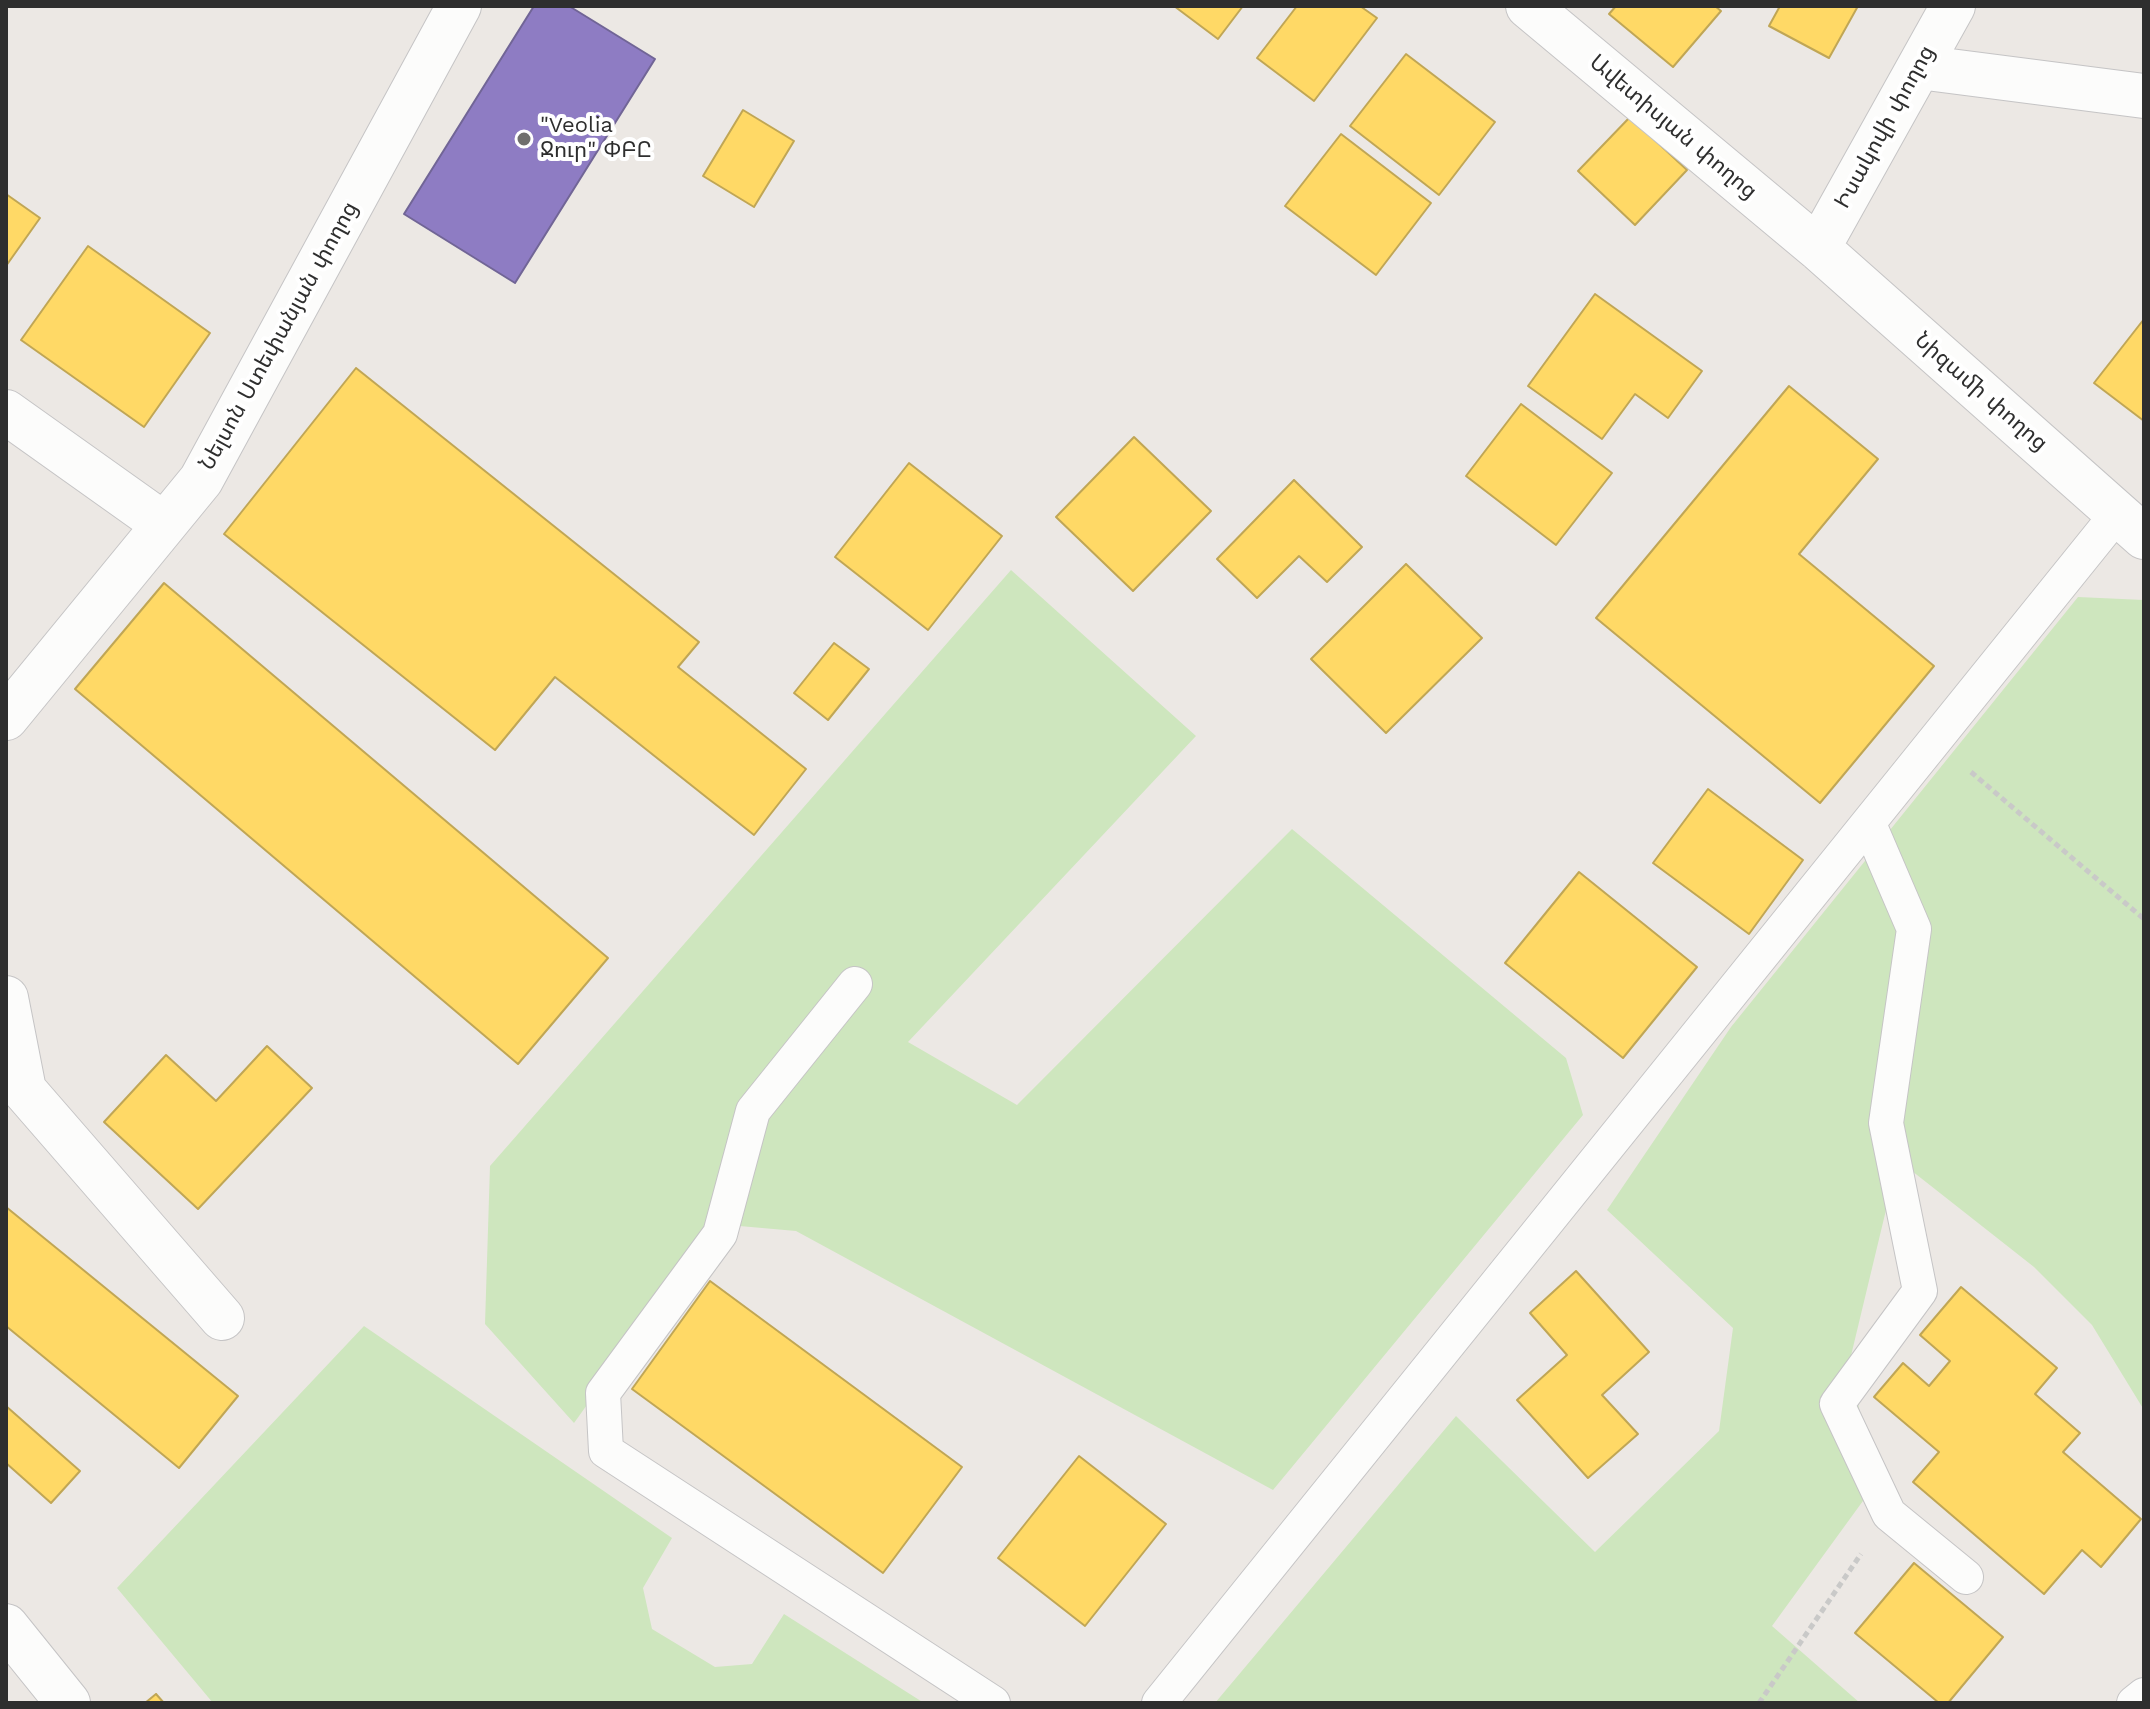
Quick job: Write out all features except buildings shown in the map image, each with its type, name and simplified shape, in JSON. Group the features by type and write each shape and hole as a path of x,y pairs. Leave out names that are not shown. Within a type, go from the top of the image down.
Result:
{"street":[{"name":"Նելսոն Ստեփանյան փողոց","path":"6,718 162,523 201,480 459,6"},
{"name":"Ավետիսյան փողոց","path":"1528,6 1818,248"},
{"name":"Իսակովի փողոց","path":"1818,248 1953,6"},
{"path":"1919,67 2144,96"},
{"name":"Նիզամի փողոց","path":"1818,248 2131,525"},
{"path":"6,412 162,523"},
{"path":"6,998 24,1090 222,1318"},
{"path":"6,1626 68,1703"}],"lane":[{"path":"1159,1703 1935,742 2131,525"},
{"path":"1869,824 1914,929 1886,1123 1920,1291 1837,1404 1889,1514 1966,1577"},
{"path":"855,984 753,1111 720,1234 603,1393 606,1451 993,1703"},
{"path":"2134,1703 2144,1695"}],"path":[{"path":"1935,742 2144,919"},
{"path":"1759,1703 1889,1514"}],"green space":[{"path":"1011,570 1196,736 908,1042 1017,1105 1292,829 1566,1058 1583,1115 1273,1490 796,1231 717,1224 574,1423 485,1324 490,1166"},
{"path":"2078,597 2144,600 2144,1410 2092,1325 2034,1267 1898,1160 1849,1364 1876,1483 1772,1626 1860,1703 1215,1703 1456,1416 1595,1552 1719,1431 1733,1328 1607,1210 1731,1027"},
{"path":"364,1326 672,1538 643,1588 652,1629 715,1667 752,1664 784,1614 924,1703 213,1703 117,1588"}],"place":[{"name":"\"Veolia Ջուր\" ՓԲԸ","path":"524,139"}]}
